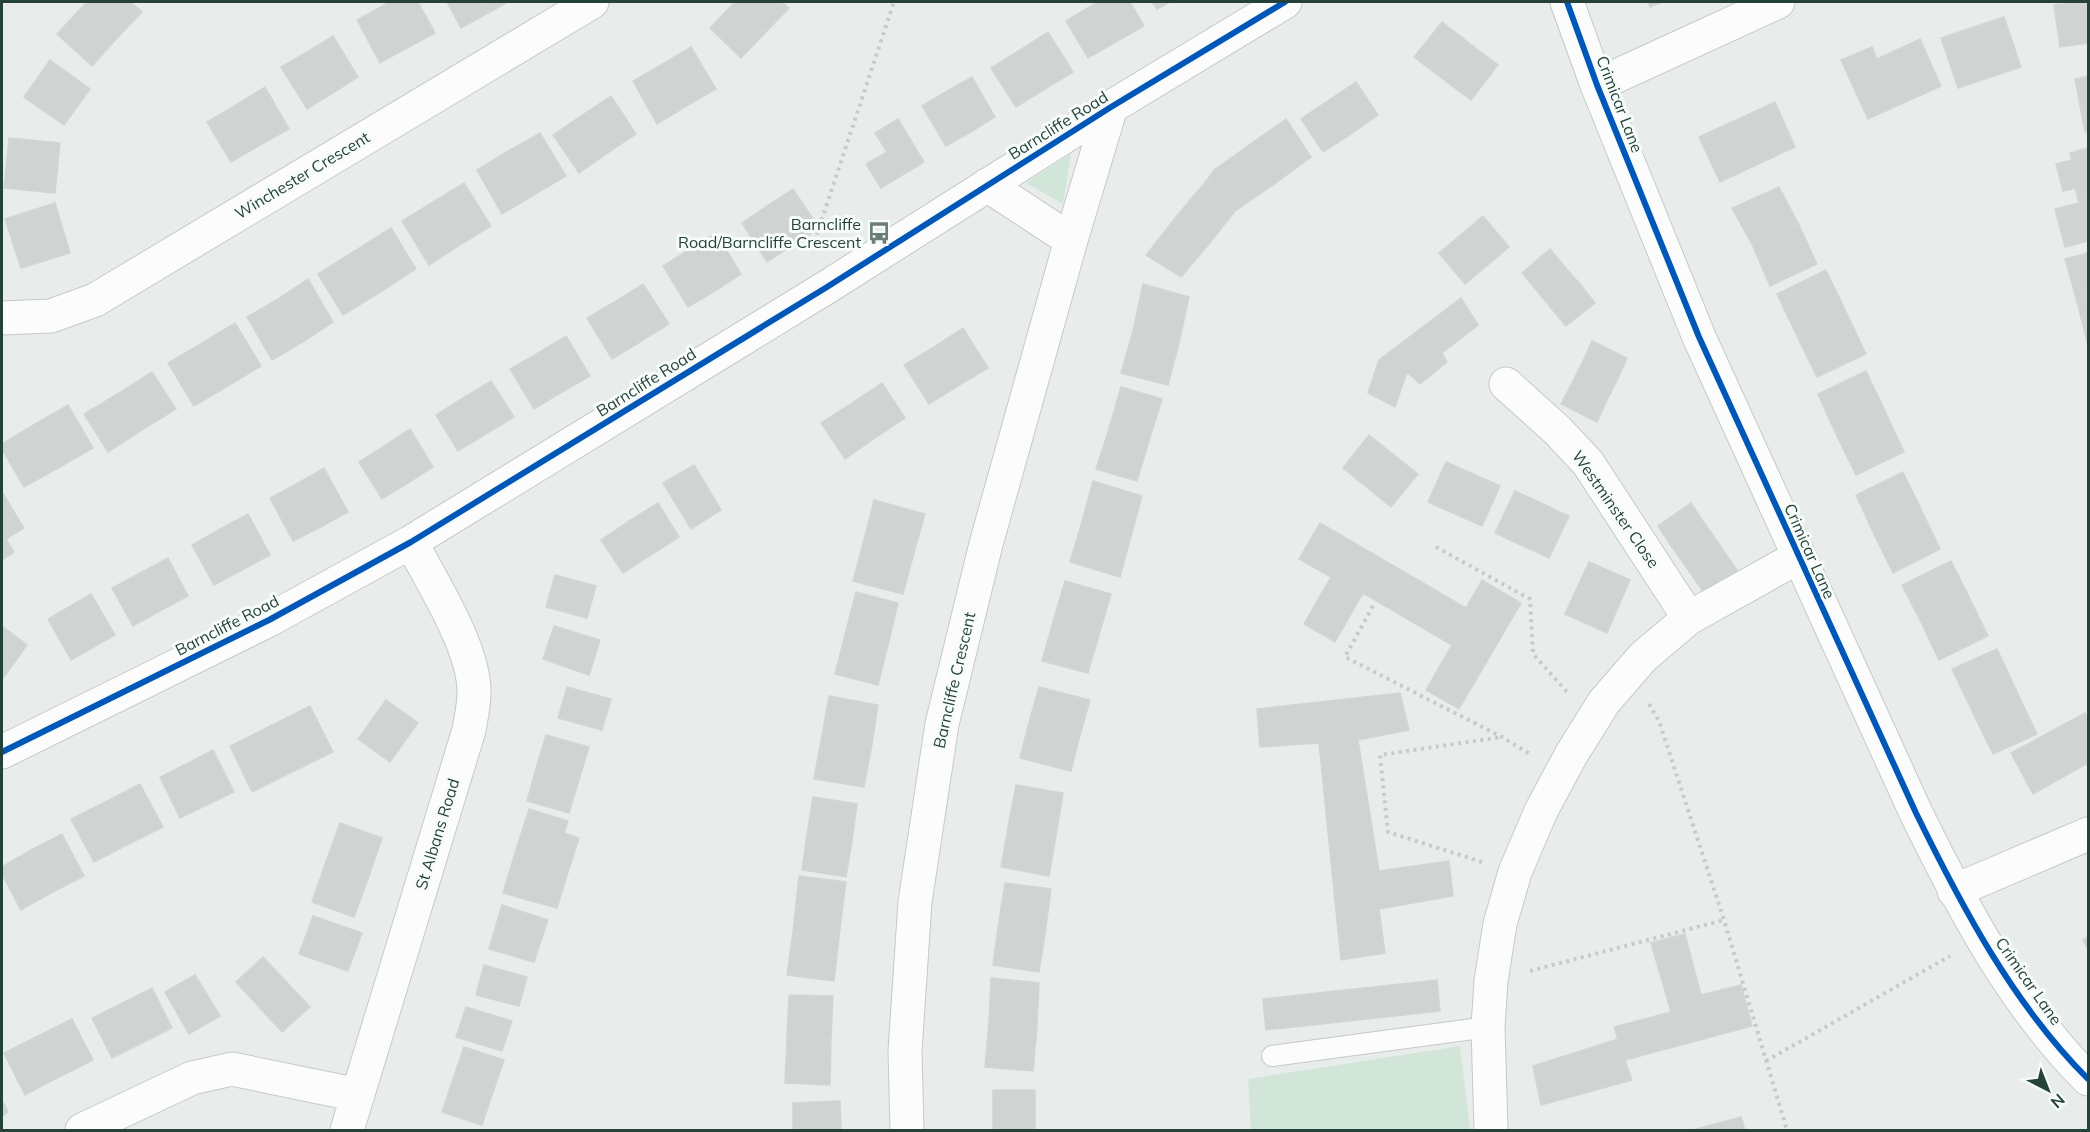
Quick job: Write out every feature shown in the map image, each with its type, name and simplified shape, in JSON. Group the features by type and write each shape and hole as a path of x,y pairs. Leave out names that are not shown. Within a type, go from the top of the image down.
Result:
{"street":[{"name":"Winchester Crescent","path":"2,318 51,316 95,300 592,2"},
{"name":"Barncliffe Road","path":"2,752 269,620 411,542 827,287 1111,107 1286,2"},
{"name":"Crimicar Lane","path":"1567,2 1597,85 1699,337 1916,813 1954,891 1982,938 2030,1012 2088,1079"},
{"path":"1597,85 1778,2"},
{"name":"Barncliffe Crescent","path":"907,1131 905,1052 915,902 942,724 986,544 1071,240 1111,107"},
{"path":"987,185 1071,240"},
{"name":"Westminster Close","path":"1506,384 1558,431 1588,463 1689,618"},
{"name":"St Albans Road","path":"346,1131 469,730 474,692 469,661 453,624 411,542"},
{"path":"1491,1131 1488,1027 1491,981 1500,924 1515,872 1541,811 1604,702 1643,657 1689,618 1798,557"},
{"path":"1954,891 2088,834"},
{"path":"82,1131 192,1078 232,1069 358,1095"}],"lane":[{"path":"1272,1056 1488,1027"}],"path":[{"path":"827,287 816,237 894,2"},
{"path":"1436,547 1530,599 1533,654 1593,721"},
{"path":"1373,606 1345,657 1502,737 1562,773"},
{"path":"1626,677 1645,698 1659,721 1724,920 1786,1131"},
{"path":"1502,737 1380,755 1388,832 1515,872"},
{"path":"1491,981 1724,920"},
{"path":"1766,1061 1982,938"}],"green space":[{"path":"1071,153 1063,204 1026,183"},
{"path":"1460,1046 1470,1130 1251,1130 1248,1079"}],"building":[{"path":"88,2 131,2 142,12 119,36 84,5"},
{"path":"390,2 418,2 435,33 407,48 384,5"},
{"path":"447,2 484,2 490,12 461,28"},
{"path":"484,2 508,2 490,12"},
{"path":"782,2 789,8 765,33 734,3"},
{"path":"1130,2 1144,26 1116,42 1094,4"},
{"path":"1152,2 1170,2 1157,9"},
{"path":"1648,2 1663,2 1650,7"},
{"path":"2088,2 2088,43 2060,47 2054,5"},
{"path":"734,3 765,33 741,58 710,28"},
{"path":"1094,4 1116,42 1088,58 1066,21"},
{"path":"84,5 119,36 92,66 57,34"},
{"path":"384,5 407,48 380,63 357,20"},
{"path":"2004,17 2021,67 1958,88 1941,38"},
{"path":"1442,22 1469,43 1443,79 1414,57"},
{"path":"1048,32 1073,72 1045,89 1020,50"},
{"path":"333,36 358,77 333,93 307,52"},
{"path":"1920,39 1941,86 1868,119 1841,60 1872,47 1877,59"},
{"path":"1469,43 1498,65 1471,100 1443,79"},
{"path":"691,47 716,89 690,104 666,62"},
{"path":"1020,50 1045,89 1016,107 991,68"},
{"path":"307,52 333,93 307,109 281,67"},
{"path":"50,60 90,89 64,125 24,97"},
{"path":"666,62 690,104 657,124 633,81"},
{"path":"2088,76 2088,131 2085,132 2075,79"},
{"path":"972,77 995,117 971,132 947,91"},
{"path":"1356,82 1378,115 1351,134 1329,100"},
{"path":"265,87 289,129 260,145 236,105"},
{"path":"947,91 971,132 946,146 922,106"},
{"path":"611,96 636,134 612,150 587,112"},
{"path":"1329,100 1351,134 1323,152 1301,119"},
{"path":"1775,102 1795,147 1720,182 1699,137"},
{"path":"236,105 260,145 231,162 207,122"},
{"path":"587,112 612,150 579,173 553,135"},
{"path":"898,119 924,162 881,188 866,164 887,152 875,133"},
{"path":"1286,119 1311,157 1273,185 1245,148"},
{"path":"540,133 566,176 534,195 508,151"},
{"path":"9,138 60,143 55,193 4,188"},
{"path":"1245,148 1273,185 1235,211 1207,180 1214,170"},
{"path":"2088,148 2088,192 2077,195 2075,188 2063,191 2056,164 2072,160 2070,153"},
{"path":"508,151 534,195 502,214 477,170"},
{"path":"1207,180 1235,211 1209,244 1176,217"},
{"path":"464,183 491,226 460,245 433,202"},
{"path":"1779,187 1798,223 1752,244 1732,208"},
{"path":"793,189 819,228 793,245 767,206"},
{"path":"2088,192 2088,241 2065,247 2055,209 2079,203 2077,195"},
{"path":"433,202 460,245 429,265 402,221"},
{"path":"55,203 70,253 21,268 5,219"},
{"path":"767,206 793,245 767,262 742,223"},
{"path":"1483,216 1509,247 1465,284 1439,253"},
{"path":"1176,217 1209,244 1181,277 1146,255"},
{"path":"1798,223 1817,264 1770,286 1752,244"},
{"path":"391,228 416,269 379,293 353,252"},
{"path":"716,233 741,274 715,291 690,249"},
{"path":"690,249 715,291 688,307 663,266"},
{"path":"1550,249 1565,267 1537,291 1522,273"},
{"path":"353,252 379,293 343,315 318,274"},
{"path":"2088,253 2088,295 2076,298 2065,259"},
{"path":"1565,267 1580,284 1551,308 1537,291"},
{"path":"1826,270 1846,312 1797,336 1777,294"},
{"path":"308,279 333,322 303,342 278,299"},
{"path":"643,284 669,324 640,342 616,301"},
{"path":"1143,284 1189,297 1179,343 1133,331"},
{"path":"1580,284 1595,303 1566,326 1551,308"},
{"path":"2088,295 2088,345 2076,298"},
{"path":"1461,298 1478,325 1442,353 1447,362 1420,384 1407,372 1395,407 1368,393 1379,360"},
{"path":"278,299 303,342 272,360 247,317"},
{"path":"616,301 640,342 612,359 587,318"},
{"path":"1846,312 1866,354 1817,377 1797,336"},
{"path":"235,323 261,366 228,386 202,343"},
{"path":"963,328 988,368 958,386 934,347"},
{"path":"1133,331 1179,343 1168,385 1121,373"},
{"path":"566,336 590,376 562,392 538,353"},
{"path":"1592,341 1627,358 1618,378 1583,361"},
{"path":"202,343 228,386 194,406 168,363"},
{"path":"934,347 958,386 929,404 904,365"},
{"path":"538,353 562,392 534,409 510,369"},
{"path":"1583,361 1618,378 1607,400 1572,383"},
{"path":"1866,371 1885,411 1836,434 1818,394"},
{"path":"152,372 176,409 142,430 119,393"},
{"path":"491,381 514,417 486,434 463,398"},
{"path":"882,383 905,418 875,438 852,403"},
{"path":"1572,383 1607,400 1597,422 1561,404"},
{"path":"1121,387 1162,399 1148,444 1108,432"},
{"path":"119,393 142,430 108,452 84,414"},
{"path":"463,398 486,434 458,451 436,415"},
{"path":"852,403 875,438 845,459 821,423"},
{"path":"68,405 93,448 60,467 35,424"},
{"path":"1885,411 1904,452 1856,475 1836,434"},
{"path":"35,424 60,467 24,487 2,449 2,444"},
{"path":"410,429 433,467 408,483 384,446"},
{"path":"1108,432 1148,444 1137,481 1096,469"},
{"path":"1369,435 1418,474 1391,507 1343,468"},
{"path":"384,446 408,483 382,499 359,462"},
{"path":"1446,462 1500,486 1482,526 1428,502"},
{"path":"694,465 721,510 691,529 663,483"},
{"path":"324,468 348,512 321,527 298,483"},
{"path":"1903,472 1921,509 1873,532 1856,495"},
{"path":"1093,481 1142,496 1130,540 1081,525"},
{"path":"298,483 321,527 293,541 270,498"},
{"path":"1515,491 1569,516 1549,558 1495,533"},
{"path":"2,492 24,528 6,539 14,552 2,560"},
{"path":"874,500 925,514 915,549 865,536"},
{"path":"658,503 679,537 651,555 629,521"},
{"path":"1691,503 1703,521 1669,543 1658,526"},
{"path":"1921,509 1940,549 1893,573 1873,532"},
{"path":"248,514 270,555 242,570 220,529"},
{"path":"629,521 651,555 623,573 601,540"},
{"path":"1703,521 1717,541 1684,564 1669,543"},
{"path":"1320,523 1466,608 1482,580 1521,603 1459,709 1426,690 1452,645 1363,593 1335,642 1304,624 1331,577 1299,559"},
{"path":"1081,525 1130,540 1120,577 1070,562"},
{"path":"220,529 242,570 214,585 192,545"},
{"path":"865,536 915,549 903,594 853,581"},
{"path":"1717,541 1737,570 1720,581 1700,553"},
{"path":"1700,553 1720,581 1704,593 1684,564"},
{"path":"168,558 188,596 160,611 140,573"},
{"path":"1951,561 1970,599 1921,622 1902,585"},
{"path":"1589,562 1630,580 1607,633 1565,614"},
{"path":"140,573 160,611 133,626 112,588"},
{"path":"555,575 596,586 587,618 546,607"},
{"path":"1065,581 1111,594 1099,635 1053,622"},
{"path":"856,592 898,603 890,637 847,627"},
{"path":"91,594 115,635 71,660 48,619"},
{"path":"1970,599 1988,636 1939,660 1921,622"},
{"path":"1053,622 1099,635 1088,673 1042,661"},
{"path":"2,626 27,645 2,680"},
{"path":"554,626 600,640 589,675 543,659"},
{"path":"847,627 890,637 878,685 835,674"},
{"path":"1997,649 2018,694 1974,715 1952,669"},
{"path":"567,687 611,699 602,730 558,718"},
{"path":"1039,687 1090,700 1079,739 1028,726"},
{"path":"1400,693 1409,730 1358,740 1379,871 1449,861 1453,896 1379,909 1385,953 1341,960 1319,743 1260,747 1257,709"},
{"path":"2018,694 2037,734 1993,754 1974,715"},
{"path":"829,696 878,705 872,744 822,735"},
{"path":"386,700 418,723 390,762 358,739"},
{"path":"310,706 333,752 294,771 272,725"},
{"path":"2085,713 2088,720 2088,763 2033,794 2011,753"},
{"path":"272,725 294,771 252,792 230,746"},
{"path":"1028,726 1079,739 1071,771 1020,758"},
{"path":"546,735 589,747 580,777 537,765"},
{"path":"822,735 872,744 864,787 814,779"},
{"path":"213,750 234,792 207,805 186,764"},
{"path":"186,764 207,805 180,818 160,777"},
{"path":"537,765 580,777 569,813 527,801"},
{"path":"140,784 163,827 127,845 105,802"},
{"path":"1016,785 1063,793 1057,830 1009,822"},
{"path":"813,797 857,804 852,841 807,835"},
{"path":"105,802 127,845 94,862 71,819"},
{"path":"529,809 568,821 564,833 579,838 569,869 515,853"},
{"path":"1009,822 1057,830 1049,876 1001,867"},
{"path":"340,823 382,838 368,879 325,864"},
{"path":"62,834 84,876 51,893 29,851"},
{"path":"807,835 852,841 846,877 802,870"},
{"path":"29,851 51,893 21,910 2,874 2,867"},
{"path":"515,853 569,869 557,908 503,893"},
{"path":"325,864 368,879 354,917 312,902"},
{"path":"799,876 846,882 839,937 793,932"},
{"path":"1005,883 1051,889 1045,934 998,927"},
{"path":"502,905 548,920 534,962 489,949"},
{"path":"313,916 362,933 348,971 299,954"},
{"path":"998,927 1045,934 1039,972 993,965"},
{"path":"793,932 839,937 834,981 787,975"},
{"path":"1685,934 1701,995 1741,985 1752,1026 1625,1060 1632,1080 1541,1105 1533,1066 1618,1039 1614,1027 1671,1012 1651,943"},
{"path":"2088,937 2088,949 2083,940"},
{"path":"263,957 310,1007 282,1032 236,982"},
{"path":"484,965 527,977 519,1006 476,995"},
{"path":"195,975 220,1016 189,1034 165,992"},
{"path":"991,978 1039,983 1037,1026 989,1022"},
{"path":"1437,980 1440,1011 1266,1030 1263,999"},
{"path":"152,988 172,1028 142,1043 122,1003"},
{"path":"789,995 833,996 831,1039 787,1038"},
{"path":"122,1003 142,1043 112,1058 92,1018"},
{"path":"466,1007 512,1021 502,1051 456,1037"},
{"path":"72,1019 93,1060 59,1077 38,1036"},
{"path":"989,1022 1037,1026 1033,1071 985,1067"},
{"path":"38,1036 59,1077 25,1095 4,1053"},
{"path":"787,1038 831,1039 830,1085 785,1083"},
{"path":"464,1047 504,1060 493,1092 453,1079"},
{"path":"453,1079 493,1092 482,1125 442,1112"},
{"path":"993,1090 1035,1090 1035,1130 993,1130"},
{"path":"2,1100 8,1112 2,1116"},
{"path":"840,1101 841,1130 793,1130 793,1103"},
{"path":"1741,1117 1745,1130 1693,1130"}],"cycle path":[{"path":"2,752 269,620 411,542 827,287 1111,107 1285,2"},
{"path":"1567,2 1597,85 1699,337 1916,813 1991,953 2036,1019 2088,1079"}],"place":[{"name":"Barncliffe Road/Barncliffe Crescent","path":"879,233"}]}
